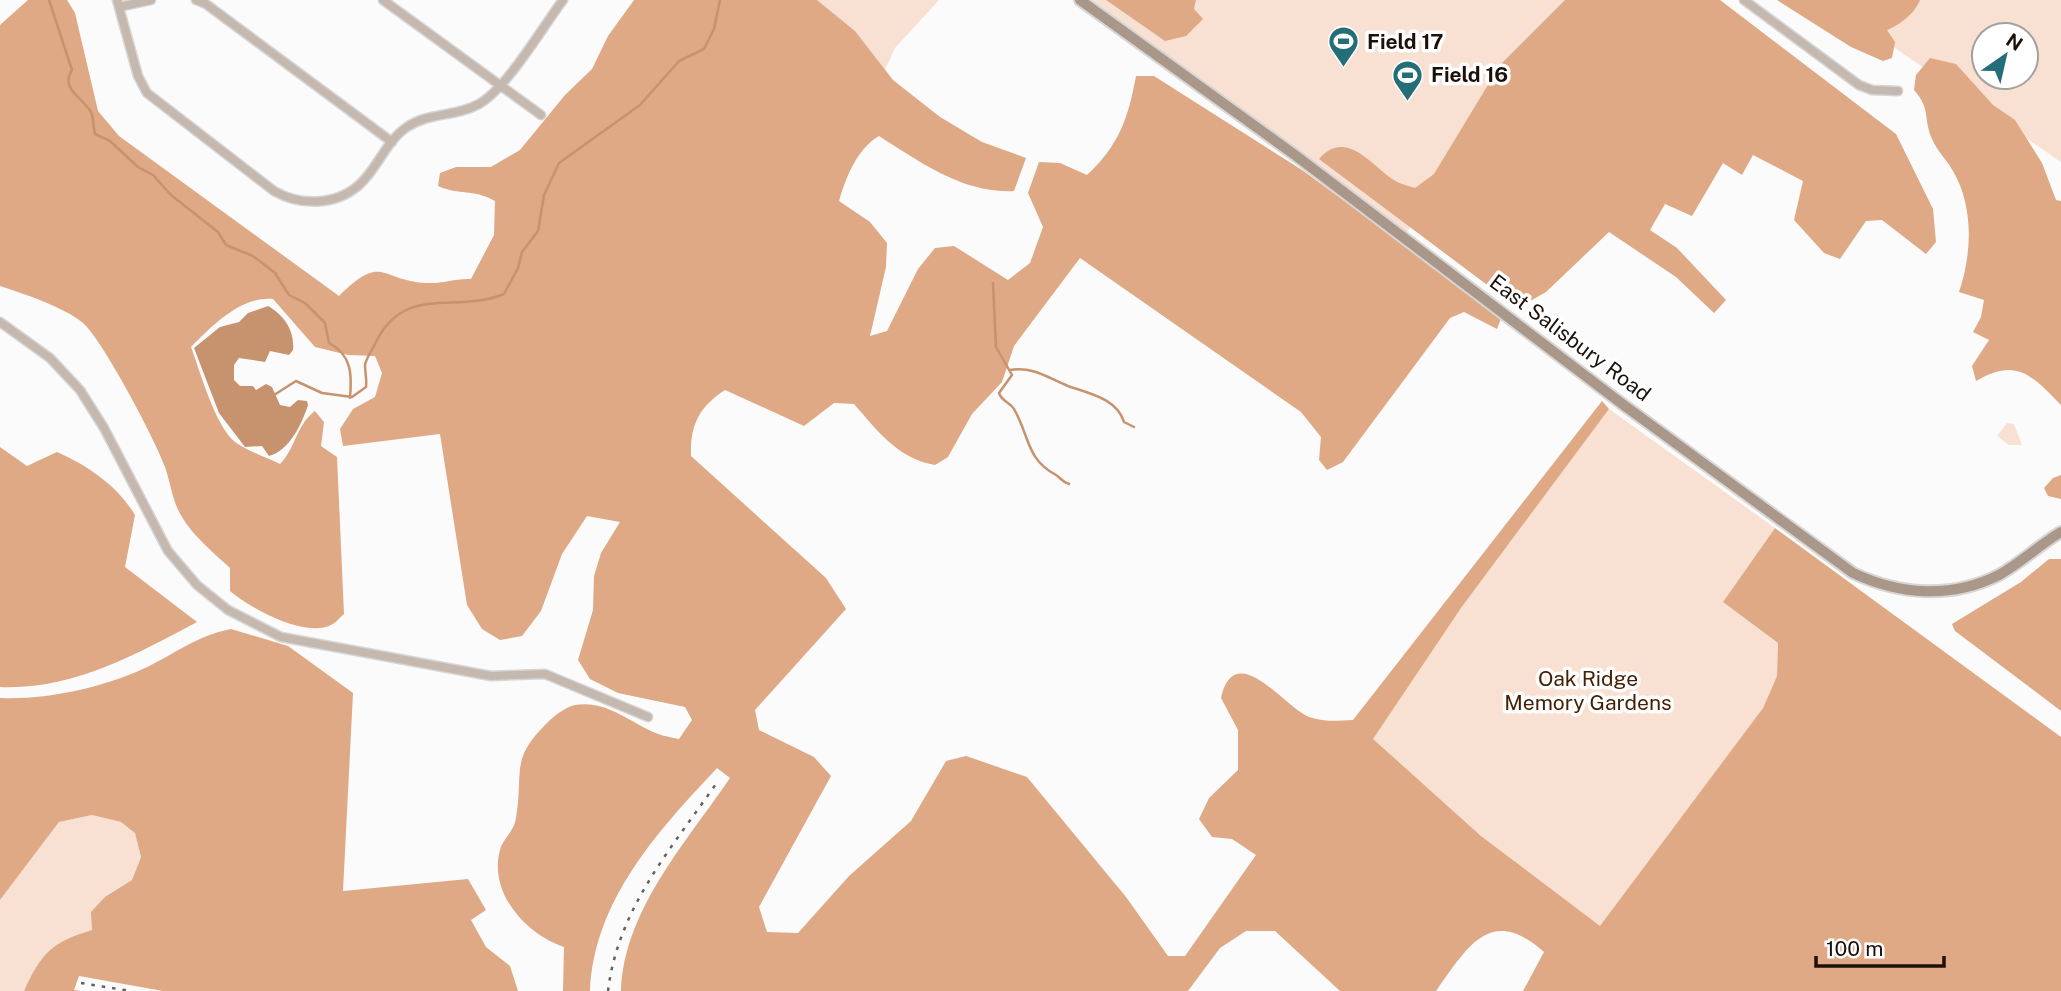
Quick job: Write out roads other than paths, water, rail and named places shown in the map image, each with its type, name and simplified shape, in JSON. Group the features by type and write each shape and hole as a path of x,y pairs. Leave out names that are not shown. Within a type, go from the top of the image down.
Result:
{"street":[{"path":"151,0 118,4 138,76 144,88 168,111 274,191 297,201 313,202 341,196 359,185 392,142 420,120 479,104 499,86 563,0"},
{"path":"196,0 392,142"},
{"path":"383,0 541,115"},
{"name":"East Salisbury Road","path":"1080,0 1295,155 1625,406 1853,573 1897,589 1939,592 1965,587 2000,575 2061,532"},
{"path":"1744,0 1859,85 1872,90 1898,91"},
{"path":"0,322 50,358 80,390 104,428 168,551 197,585 229,610 281,637 491,676 545,674 648,717"}],"waterway":[{"path":"49,0 72,70 69,77 70,88 91,112 95,134 110,141 138,167 153,175 171,195 218,232 226,245 253,256 275,273 289,295 305,303 325,323 329,343 342,353 349,366 350,398"},
{"path":"274,395 296,381 322,393 352,397 366,387 365,365 377,340 389,323 402,312 417,306 468,302 504,294 518,268 522,252 538,231 544,195 559,163 640,105 679,61 704,49 714,29 720,0"},
{"path":"993,283 996,347 1012,375 999,393 1014,409 1039,462 1069,484"},
{"path":"1010,370 1033,371 1102,398 1116,408 1124,422 1134,427"}],"railway":[{"path":"608,991 614,961 635,906 666,855 718,781"},
{"path":"81,983 130,991"}],"place":[{"name":"Field 17","path":"1344,69"},
{"name":"Field 16","path":"1408,102"}],"park label":[{"name":"Oak Ridge Memory Gardens","path":"1588,691"}]}
